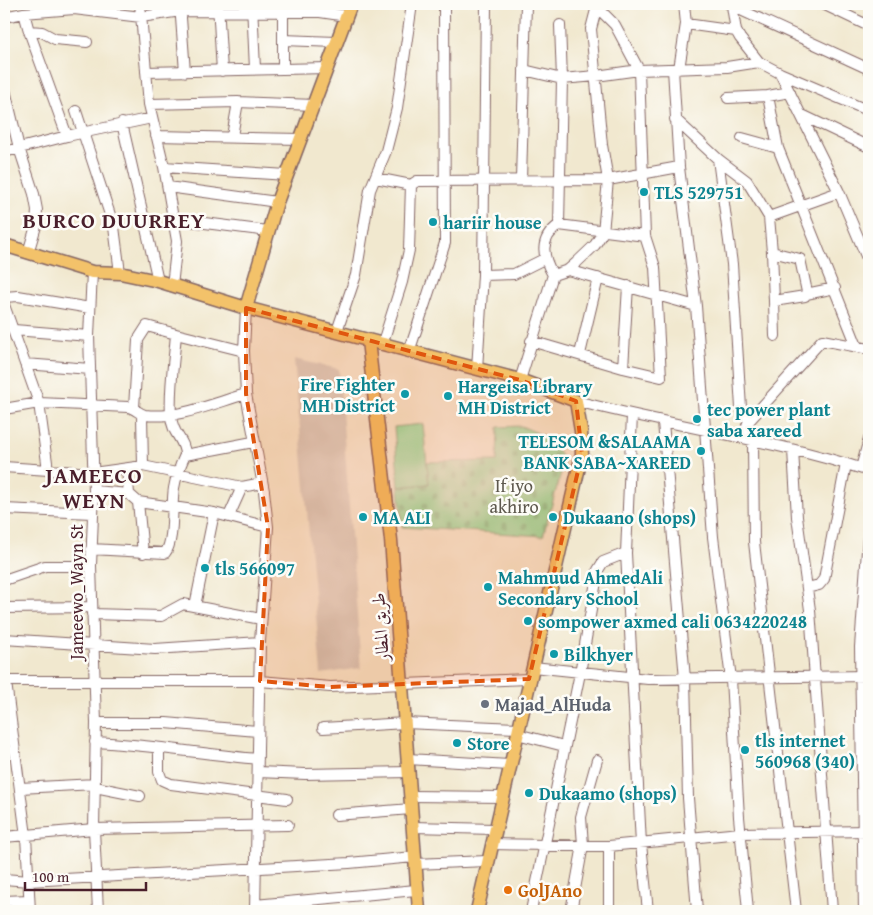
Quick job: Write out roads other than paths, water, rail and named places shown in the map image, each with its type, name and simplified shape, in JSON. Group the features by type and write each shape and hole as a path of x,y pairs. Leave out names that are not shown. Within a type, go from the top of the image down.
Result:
{"main road":[{"path":"246,308 277,202 315,105 349,10"},
{"path":"4,245 92,272 120,273 158,281 246,308 313,324 382,345 520,380 576,401 582,431 582,454 494,829 477,911"},
{"name":"طريق المطار","path":"368,340 391,540 419,911"}],"street":[{"path":"140,4 149,104 164,166 177,248 172,286"},
{"path":"337,332 356,275 370,190 386,151 397,108 412,4"},
{"path":"409,352 445,243 444,4"},
{"path":"477,370 483,275 486,4"},
{"path":"521,180 526,4"},
{"path":"684,4 686,24 676,69 675,119 696,306 713,537 731,679 740,833 748,911"},
{"path":"823,4 869,26"},
{"path":"531,341 658,378 662,375 655,292 655,267 645,236 639,70 615,25 596,5"},
{"path":"553,275 568,270 595,245 603,232 608,180 602,145 591,29 596,5"},
{"path":"731,5 736,31 759,62 780,73 869,111"},
{"path":"731,5 869,69"},
{"path":"4,17 78,6 141,17 180,7 283,7 349,10"},
{"path":"180,7 186,72"},
{"path":"252,7 254,69"},
{"path":"283,7 283,68"},
{"path":"218,8 222,70"},
{"path":"24,13 66,136"},
{"path":"520,380 553,275 544,259 544,248 549,235 560,225 562,79 560,24"},
{"path":"686,24 736,31"},
{"path":"30,31 42,32 54,38 87,42"},
{"path":"283,40 336,42"},
{"path":"524,70 562,79 639,70 727,67 759,62"},
{"path":"146,72 328,68"},
{"path":"780,73 839,192 869,263"},
{"path":"4,86 37,210 36,226 28,253"},
{"path":"728,98 768,96 790,92"},
{"path":"768,96 778,148 799,206 835,288 857,346"},
{"path":"149,104 238,102 315,105"},
{"path":"232,136 238,102"},
{"path":"76,111 114,227 120,273"},
{"path":"802,115 869,147"},
{"path":"4,152 122,123 152,118"},
{"path":"675,119 718,159 747,181 769,217 775,336"},
{"path":"122,123 158,281"},
{"path":"156,136 301,138"},
{"path":"742,138 778,148"},
{"path":"718,159 732,264 740,408 749,421"},
{"path":"164,166 287,175"},
{"path":"376,178 411,185 417,181 445,180 608,180 679,167"},
{"path":"382,345 402,282 409,250 411,185"},
{"path":"168,187 277,202"},
{"path":"769,217 839,192"},
{"path":"173,219 268,231"},
{"path":"560,225 645,236"},
{"path":"772,252 800,259 806,294"},
{"path":"483,275 514,274 544,259"},
{"path":"568,270 655,292 696,306"},
{"name":"Jameewo_Wayn St","path":"92,272 89,336 94,491 90,566 96,723 94,829 98,911"},
{"path":"580,354 598,278"},
{"path":"623,368 628,286"},
{"path":"774,301 835,288"},
{"path":"4,297 18,296 90,308"},
{"path":"4,305 39,404 48,470"},
{"path":"246,308 244,351 246,394 268,527 260,642 255,908 416,890"},
{"path":"143,466 138,411 138,340 142,331 147,326 152,326 244,351"},
{"path":"14,330 89,336"},
{"path":"91,549 161,554 167,550 170,544 172,506 177,475 185,455 183,442 173,430 171,416 176,334"},
{"path":"742,438 749,421 822,340 869,349"},
{"path":"25,364 90,369"},
{"path":"4,409 39,404 138,411 171,416 246,394"},
{"path":"576,401 793,450 865,470 869,439"},
{"path":"632,415 626,553 641,844 648,911"},
{"path":"663,422 685,679 691,836 697,911"},
{"path":"753,441 754,542 771,678 796,911"},
{"path":"185,455 253,442"},
{"path":"793,450 797,517 807,588 824,832 832,911"},
{"path":"807,588 819,585 824,579 846,464"},
{"path":"4,468 93,473 143,466 177,475 242,487 262,483"},
{"path":"127,469 128,494"},
{"path":"229,516 242,487"},
{"path":"94,491 128,494 138,502 214,513 268,527"},
{"path":"138,502 142,553"},
{"path":"4,509 92,513"},
{"path":"195,606 214,513"},
{"path":"864,911 866,831 865,676 869,523"},
{"path":"531,911 543,845 580,674 598,570 603,562 626,553"},
{"path":"4,580 45,566 90,566"},
{"path":"4,608 92,610 161,616 183,604 261,619"},
{"path":"4,639 94,643 155,649 260,642"},
{"path":"4,667 8,721 26,836 30,911"},
{"path":"4,680 260,682 330,687 401,684 531,673 685,679 865,676"},
{"path":"96,723 166,723 257,731"},
{"path":"323,728 405,723 517,731 564,746"},
{"path":"96,742 136,744 159,749 258,759"},
{"path":"159,749 159,772 162,780 193,788 287,799"},
{"path":"408,759 509,764"},
{"path":"571,911 583,846 581,817 597,760"},
{"path":"258,772 305,774 408,772"},
{"path":"20,788 94,785 140,796"},
{"path":"336,815 411,802 502,797"},
{"path":"4,837 94,829 257,824 288,825"},
{"path":"413,827 494,829"},
{"path":"491,844 609,846 641,844 691,836 740,833 866,831"},
{"path":"609,846 609,911"},
{"path":"4,879 29,880 349,863 487,861"},
{"path":"4,901 29,900"}],"place":[{"name":"TLS 529751","path":"644,192"},
{"name":"hariir house","path":"433,222"},
{"name":"Fire Fighter MH District","path":"405,394"},
{"name":"Hargeisa Library MH District","path":"448,396"},
{"name":"tec power plant saba xareed","path":"697,419"},
{"name":"TELESOM &SALAAMA BANK SABA~XAREED","path":"701,451"},
{"name":"MA ALI","path":"363,517"},
{"name":"Dukaano (shops)","path":"553,517"},
{"name":"tls 566097","path":"205,568"},
{"name":"Mahmuud AhmedAli Secondary School","path":"488,587"},
{"name":"sompower axmed cali 0634220248","path":"528,621"},
{"name":"Bilkhyer","path":"554,654"},
{"name":"Majad_AlHuda","path":"485,704"},
{"name":"Store","path":"457,743"},
{"name":"tls internet 560968 (340)","path":"745,750"},
{"name":"Dukaamo (shops)","path":"529,793"},
{"name":"GolJAno","path":"508,890"}],"district":[{"name":"BURCO DUURREY","path":"114,220"},
{"name":"JAMEECO WEYN","path":"94,488"}],"park label":[{"name":"If iyo akhiro","path":"514,495"}]}
